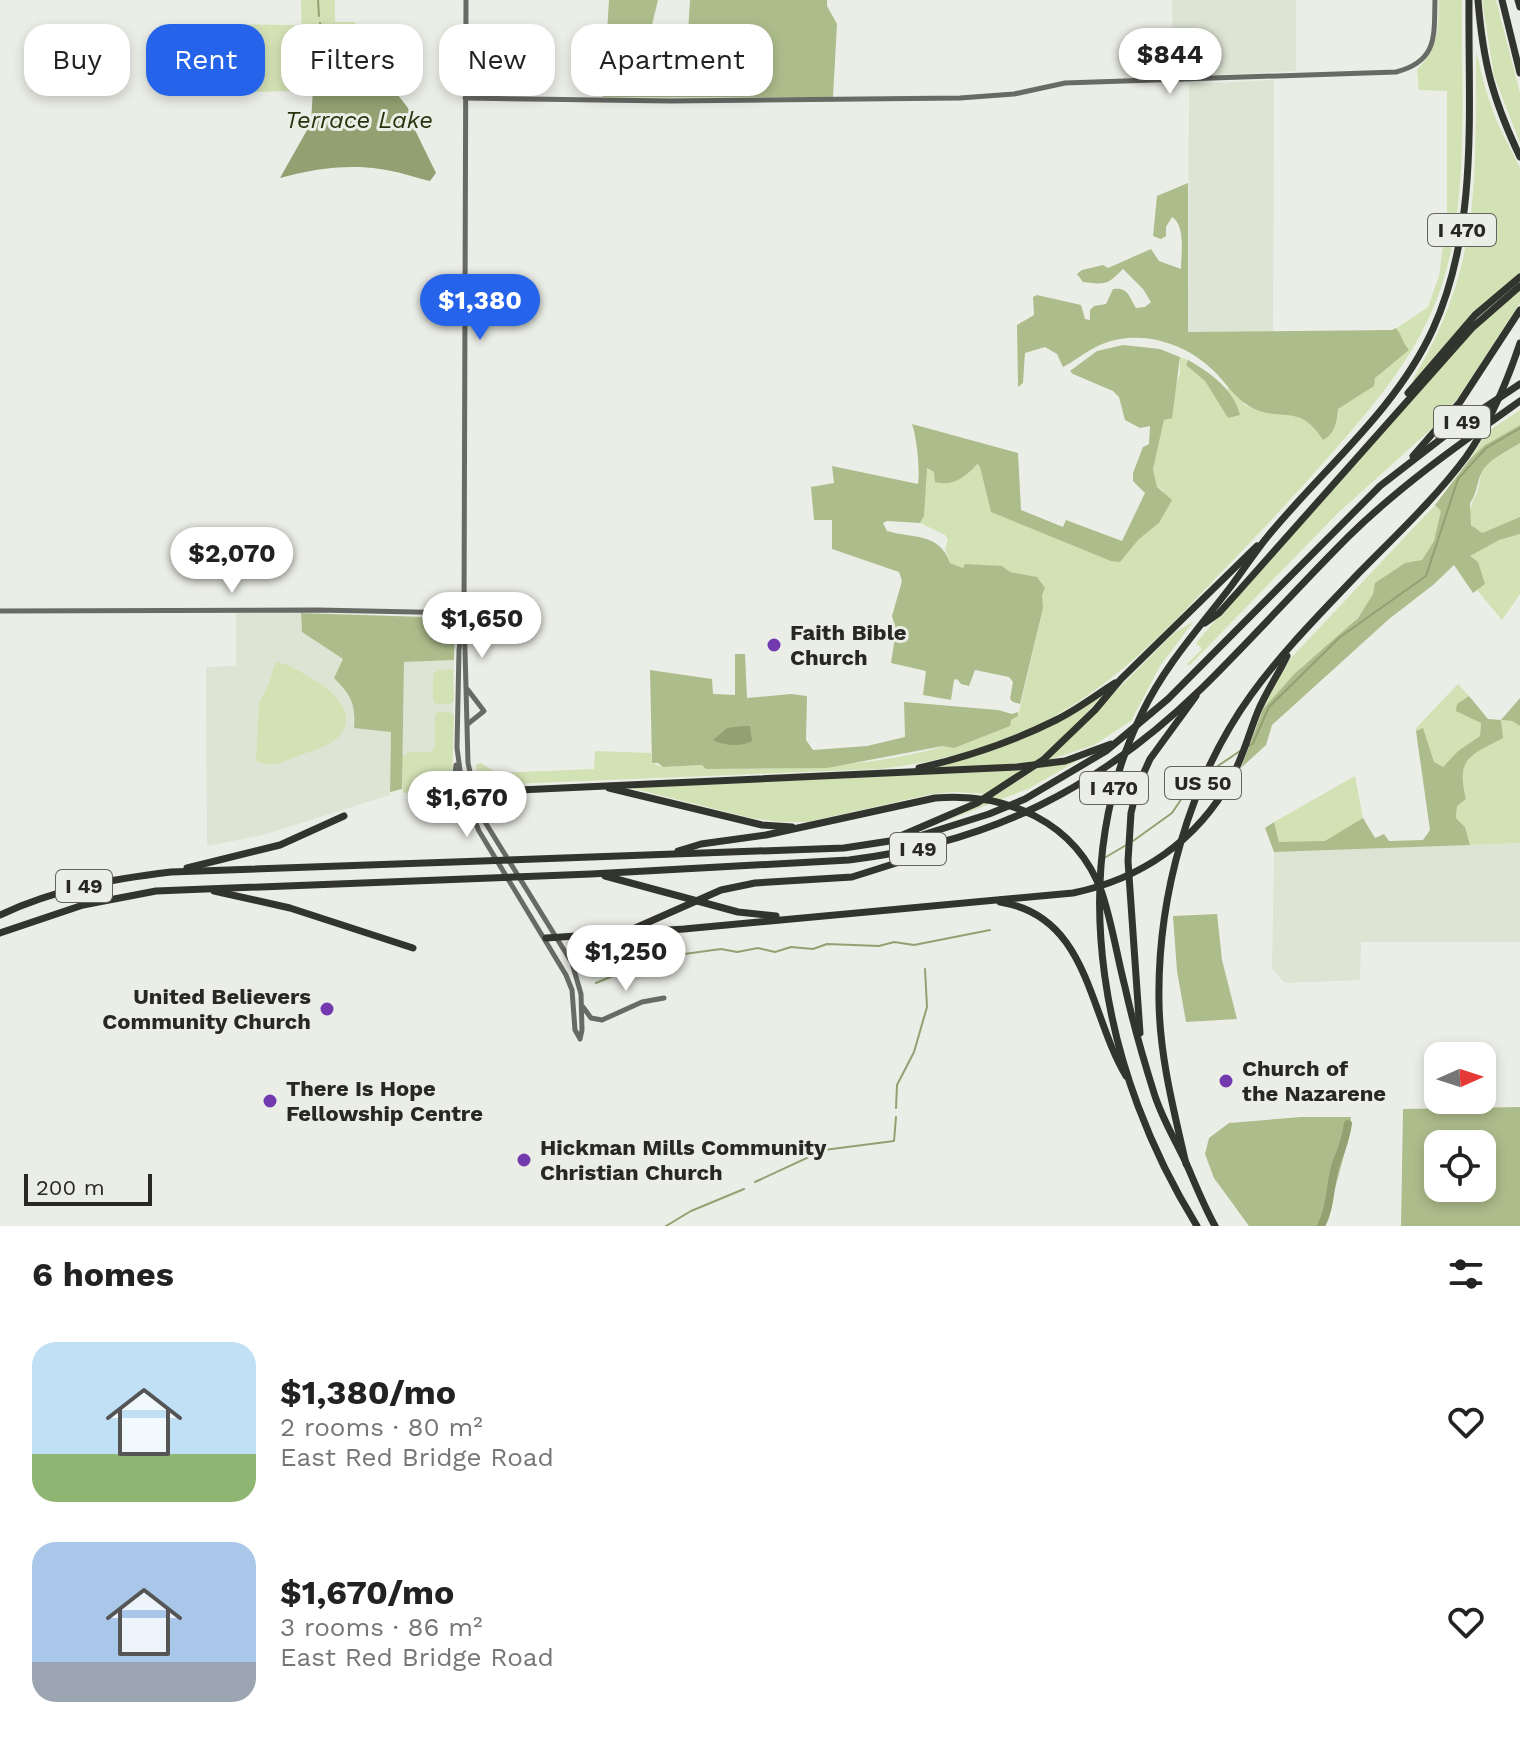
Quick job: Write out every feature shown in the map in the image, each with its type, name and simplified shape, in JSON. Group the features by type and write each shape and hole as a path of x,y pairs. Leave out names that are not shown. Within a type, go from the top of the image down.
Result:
{"highway":[{"name":"I 470","path":"1197,1226 1153,1143 1132,1086 1104,984 1100,950 1101,856 1116,783 1143,712 1186,642 1267,537 1397,389 1432,331 1447,296 1466,201 1469,0"},
{"path":"1478,0 1488,77 1499,113 1520,157"},
{"path":"1502,0 1520,73"},
{"path":"1518,0 1520,7"},
{"path":"1392,417 1475,315 1520,277"},
{"path":"1196,629 1219,613 1473,327 1520,286"},
{"path":"1406,464 1460,402 1520,310"},
{"name":"US 50","path":"1186,1164 1169,1087 1159,1003 1162,940 1178,857 1204,782 1232,724 1252,694 1291,646 1467,455 1506,386 1520,343"},
{"name":"I 49","path":"0,915 73,888 107,880 171,872 844,848 927,834 989,814 1025,799 1120,740 1168,699 1380,486 1406,464 1520,384"},
{"name":"I 49","path":"0,933 49,915 112,898 200,888 591,874 849,860 942,843 1036,809 1069,791 1143,739 1199,691 1351,535 1436,460 1520,401"},
{"path":"889,841 952,816 1012,782 1058,747 1121,679 1267,537"},
{"path":"546,938 1073,893 1109,884 1138,871 1169,851 1192,832 1218,801 1232,777 1264,698 1291,646"},
{"path":"901,772 987,750 1022,736 1059,719 1121,679"},
{"path":"1141,1049 1128,849 1131,813 1137,788 1156,750 1199,691"},
{"path":"474,792 1050,764 1120,740"},
{"path":"589,786 643,795 762,825 798,828"},
{"path":"665,854 701,844 737,841 951,796 996,800 1032,814 1065,838 1087,863 1101,891 1128,1003 1165,1122 1215,1226"},
{"path":"171,872 280,845 344,816"},
{"path":"624,932 721,890 755,883 852,877 928,853 942,843"},
{"path":"591,874 738,912 790,918"},
{"path":"200,888 290,908 413,948"},
{"path":"990,900 1012,904 1046,919 1059,930 1075,954 1113,1054 1132,1086"}],"main road":[{"path":"466,0 464,613 468,763 485,822 574,969"},
{"path":"465,98 829,101 1014,94 1065,83 1396,72 1416,65 1428,53 1434,37 1435,0"},
{"path":"0,611 464,613"},
{"path":"440,793 447,791 454,781 459,650 464,613"},
{"path":"468,690 484,711 477,714 468,727"},
{"path":"458,694 468,708"},
{"path":"458,706 464,712 468,727"},
{"path":"457,748 460,780 470,812 546,938 572,990 575,1030 580,1039 582,1004 574,969 574,947 583,935"},
{"path":"582,1004 591,1018 602,1020 642,1002 664,998"}],"shaded area":[{"path":"301,0 335,0 335,22 355,22 355,24 301,24"},
{"path":"609,0 658,0 652,24 608,24"},
{"path":"690,0 827,0 837,24 833,97 603,97 773,96 773,24 688,24"},
{"path":"1172,0 1296,0 1296,71 1173,77"},
{"path":"1439,0 1462,0 1462,146 1450,254 1441,288 1421,334 1395,375 1332,453 1175,620 1108,680 1058,714 1016,735 949,757 903,766 485,785 478,781 476,764 481,763 497,773 594,769 595,751 651,753 652,763 663,767 703,765 706,769 785,768 866,762 944,746 1018,716 1043,608 1037,577 1010,572 1002,566 963,568 950,563 945,549 948,540 945,535 920,523 924,516 926,468 934,472 976,464 980,467 991,512 1120,562 1139,539 1159,523 1163,491 1157,487 1153,468 1164,420 1180,373 1180,357 1188,360 1186,365 1205,381 1228,418 1239,410 1226,390 1230,388 1245,405 1259,411 1292,414 1315,426 1323,440 1327,437 1335,427 1338,409 1373,386 1375,378 1408,350 1397,328 1428,307 1439,276 1447,214 1447,91 1419,90 1417,70 1430,53 1436,38"},
{"path":"1482,0 1496,0 1520,93 1520,143 1494,76"},
{"path":"265,25 281,25 281,91 265,92"},
{"path":"1476,51 1497,122 1520,168 1520,273 1464,324 1414,382 1452,298 1463,259 1474,181"},
{"path":"1274,80 1273,332 1188,333 1189,84"},
{"path":"1188,183 1188,332 1396,328 1409,350 1375,378 1374,386 1338,409 1335,427 1323,440 1306,421 1249,406 1214,371 1189,352 1145,338 1115,340 1095,347 1063,367 1057,354 1045,347 1025,353 1023,383 1018,387 1017,325 1034,315 1033,297 1037,295 1081,305 1085,319 1090,320 1090,310 1106,304 1113,289 1125,291 1136,308 1145,307 1151,302 1123,269 1102,283 1083,282 1077,274 1082,270 1103,265 1108,268 1151,249 1159,261 1181,269 1182,241 1176,221 1172,217 1166,227 1166,236 1161,239 1153,236 1157,196"},
{"path":"1520,289 1520,303 1439,422 1338,513 1189,666 1187,664 1202,649 1196,643 1224,610 1474,329"},
{"path":"1123,345 1160,349 1180,357 1172,418 1164,420 1153,469 1157,487 1172,500 1159,523 1139,539 1120,562 991,512 977,464 963,477 947,483 935,482 934,472 927,468 924,516 920,523 883,523 887,531 932,541 945,553 950,563 963,568 965,564 1002,566 1010,572 1037,577 1045,588 1020,704 1010,699 1013,682 1009,677 975,670 969,686 954,680 951,700 923,695 926,671 891,663 896,630 892,616 902,581 899,572 832,549 832,520 814,520 811,487 834,483 832,466 918,484 918,454 912,424 1018,453 1021,510 1063,527 1066,520 1122,541 1145,493 1133,481 1133,473 1143,447 1149,444 1150,426 1140,428 1125,420 1119,397 1113,391 1070,371 1097,351"},
{"path":"1188,360 1226,389 1240,415 1228,418 1205,381 1186,365"},
{"path":"1520,410 1520,425 1485,445 1470,459 1487,432"},
{"path":"1520,425 1520,443 1485,467 1470,503 1471,525 1482,533 1520,517 1520,534 1499,540 1470,556 1478,562 1485,584 1473,593 1454,565 1272,725 1266,745 1241,768 1263,709 1294,674 1358,618 1373,594 1375,583 1405,563 1422,560 1434,541 1441,511 1435,505 1470,459 1485,445"},
{"path":"1520,443 1520,517 1482,533 1472,526 1470,516 1482,472 1487,465"},
{"path":"1435,505 1442,511 1434,541 1422,560 1376,583 1371,597 1354,621 1297,671 1263,709 1290,659"},
{"path":"1520,534 1520,594 1502,620 1477,590 1485,583 1470,557 1499,540"},
{"path":"236,612 301,613 302,632 343,659 335,678 351,696 355,710 391,732 390,795 263,835 207,846 206,667 236,666"},
{"path":"301,613 455,618 454,660 404,662 402,789 390,792 391,732 354,728 351,700 334,678 343,659 302,632"},
{"path":"1194,621 1160,666 1131,721 1094,745 1046,761 1174,633"},
{"path":"735,654 745,654 747,698 791,694 807,696 806,740 813,750 867,746 905,737 904,702 998,710 1012,714 1018,712 1018,716 1011,720 1010,726 954,748 943,746 827,768 706,769 702,765 663,767 652,763 650,670 712,679 713,694 735,695"},
{"path":"454,660 452,780 402,789 404,662"},
{"path":"275,662 295,669 331,692 343,708 346,725 341,734 325,746 268,764 256,761 259,703"},
{"path":"453,669 454,701 435,704 433,674 439,670"},
{"path":"1458,684 1469,696 1457,704 1481,723 1480,736 1458,751 1443,767 1434,762 1423,729 1416,731 1416,728"},
{"path":"1110,688 1033,764 929,768 1004,746"},
{"path":"1469,696 1488,719 1501,720 1503,738 1474,754 1464,766 1466,799 1457,806 1456,818 1465,827 1470,845 1274,852 1265,828 1274,822 1279,842 1325,841 1363,818 1375,838 1384,834 1389,841 1423,840 1430,830 1416,731 1423,728 1434,762 1443,767 1458,751 1480,736 1481,723 1456,711 1457,704"},
{"path":"1520,698 1520,726 1501,720"},
{"path":"437,712 454,715 452,781 446,788 403,793 402,755 407,755 407,752 431,752 435,748"},
{"path":"1501,720 1520,726 1520,843 1470,845 1465,827 1456,818 1457,806 1466,799 1464,766 1473,754 1502,738"},
{"path":"1082,758 1030,788 944,822 980,805 1038,768"},
{"path":"1024,770 986,794 932,794 807,822 751,818 631,788"},
{"path":"1355,776 1363,818 1325,842 1279,842 1274,822"},
{"path":"1520,843 1520,942 1361,942 1360,980 1285,983 1272,969 1274,852"},
{"path":"1217,914 1222,960 1237,1019 1186,1022 1177,971 1173,916"},
{"path":"1496,1107 1520,1107 1520,1226 1401,1226 1403,1109 1424,1109 1424,1114 1496,1114"},
{"path":"1301,1117 1351,1117 1348,1140 1325,1226 1249,1226 1214,1178 1205,1154 1209,1138 1229,1123"}],"water":[{"name":"Terrace Lake","path":"313,96 399,96 408,108 414,128 436,173 430,181 386,170 342,167 280,178 311,123"},
{"path":"750,726 752,741 748,743 733,745 713,740 727,728"}],"waterway":[{"path":"318,0 319,16"},
{"path":"1249,746 1269,707 1340,637 1426,576 1458,479 1486,448 1520,428"},
{"path":"1209,772 1240,751"},
{"path":"1133,841 1172,813 1190,786 1201,778"},
{"path":"1106,857 1128,844"},
{"path":"596,983 644,963 721,949 737,952 758,948 775,952 791,947 813,949 827,944 879,946 894,942 914,945 990,930"},
{"path":"896,1108 897,1085 914,1052 927,1007 925,969"},
{"path":"755,1182 824,1150 894,1141 896,1117"},
{"path":"1321,1226 1348,1124"},
{"path":"666,1226 691,1211 744,1189"}],"place":[{"name":"Faith Bible Church","path":"774,645"},
{"name":"United Believers Community Church","path":"327,1009"},
{"name":"Church of the Nazarene","path":"1226,1081"},
{"name":"There Is Hope Fellowship Centre","path":"270,1101"},
{"name":"Hickman Mills Community Christian Church","path":"524,1160"}]}
